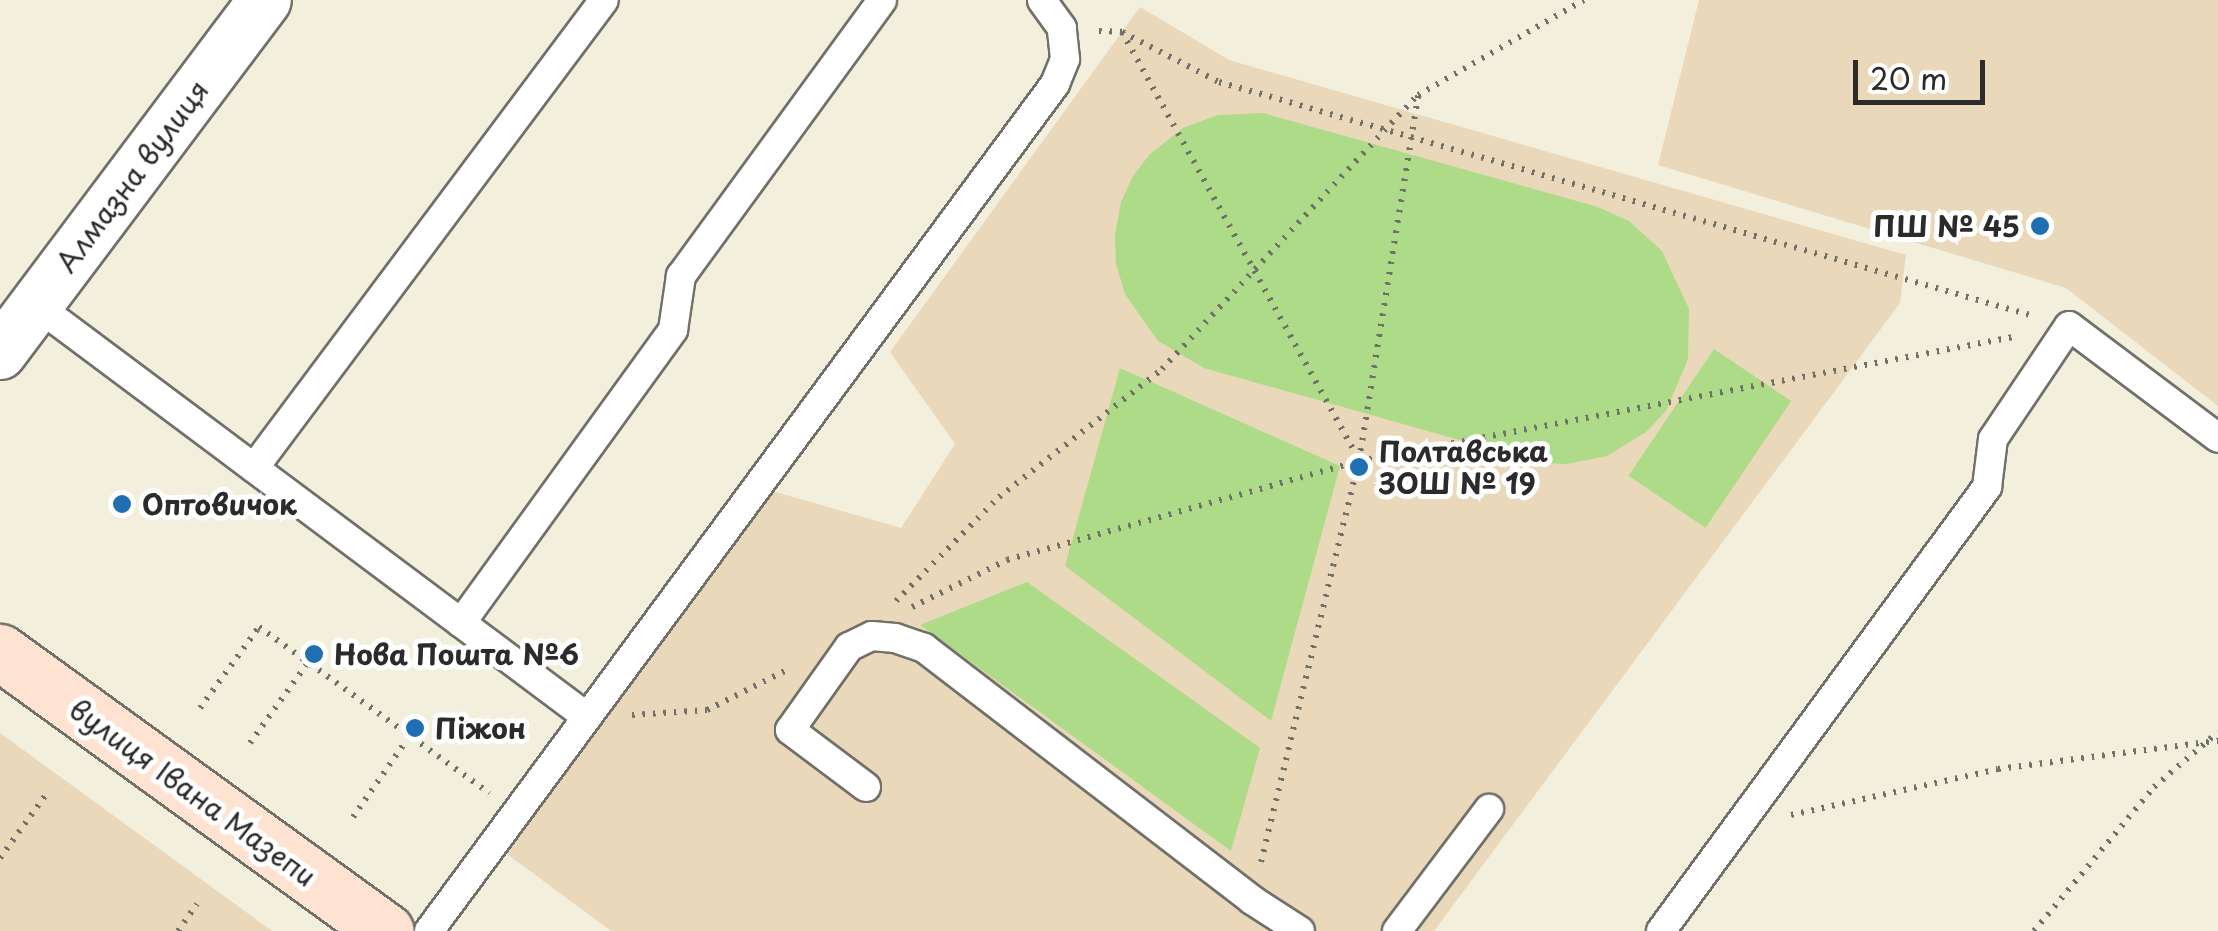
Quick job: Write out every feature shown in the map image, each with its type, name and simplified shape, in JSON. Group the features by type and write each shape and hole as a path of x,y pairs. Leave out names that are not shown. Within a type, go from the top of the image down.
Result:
{"main road":[{"name":"вулиця Івана Мазепи","path":"0,652 386,931"}],"street":[{"name":"Алмазна вулиця","path":"0,353 265,0"}],"lane":[{"path":"254,468 604,0"},
{"path":"461,623 673,330 682,276 882,0"},
{"path":"429,931 1055,84 1066,59 1062,28 1042,0"},
{"path":"36,305 587,717"},
{"path":"1661,931 1987,486 1993,439 2068,326 2218,438"},
{"path":"866,788 790,730 848,647 872,636 895,638 924,648 1252,900 1300,931"},
{"path":"1398,931 1488,809"}],"path":[{"path":"894,603 999,496 1162,369 1418,95 1584,0"},
{"path":"1062,28 1122,32 1218,82 2068,326"},
{"path":"1122,32 1360,461"},
{"path":"1252,900 1360,461 1418,95"},
{"path":"902,612 1006,560 1360,461 2068,326"},
{"path":"200,708 258,627 413,732 516,812"},
{"path":"250,743 314,654"},
{"path":"587,717 707,710 796,666"},
{"path":"353,817 413,732"},
{"path":"2034,931 2154,787 2218,732"},
{"path":"1737,827 1998,768 2218,740"},
{"path":"0,858 47,792"},
{"path":"178,931 197,904"}],"shaded area":[{"name":"ПШ № 45","path":"1699,0 2218,0 2218,406 2066,288 1658,165"},
{"name":"Полтавська ЗОШ № 19","path":"1140,7 1229,60 1906,255 1900,303 1434,931 611,931 503,851 769,490 901,528 955,444 890,352"},
{"path":"0,733 272,931 0,931"}],"green space":[{"path":"1263,113 1598,207 1629,221 1662,251 1689,309 1688,359 1666,411 1646,432 1607,456 1567,464 1541,463 1204,368 1158,341 1125,294 1116,264 1115,235 1121,202 1133,176 1150,154 1183,128 1218,115"},
{"path":"1714,349 1791,401 1706,528 1628,476"},
{"path":"1120,368 1340,466 1271,721 1065,566"},
{"path":"1027,582 1260,748 1231,851 920,625"}],"place":[{"name":"ПШ № 45","path":"2040,226"},
{"name":"Полтавська ЗОШ № 19","path":"1359,467"},
{"name":"Оптовичок","path":"122,504"},
{"name":"Нова Пошта №6","path":"314,654"},
{"name":"Піжон","path":"415,728"}]}
